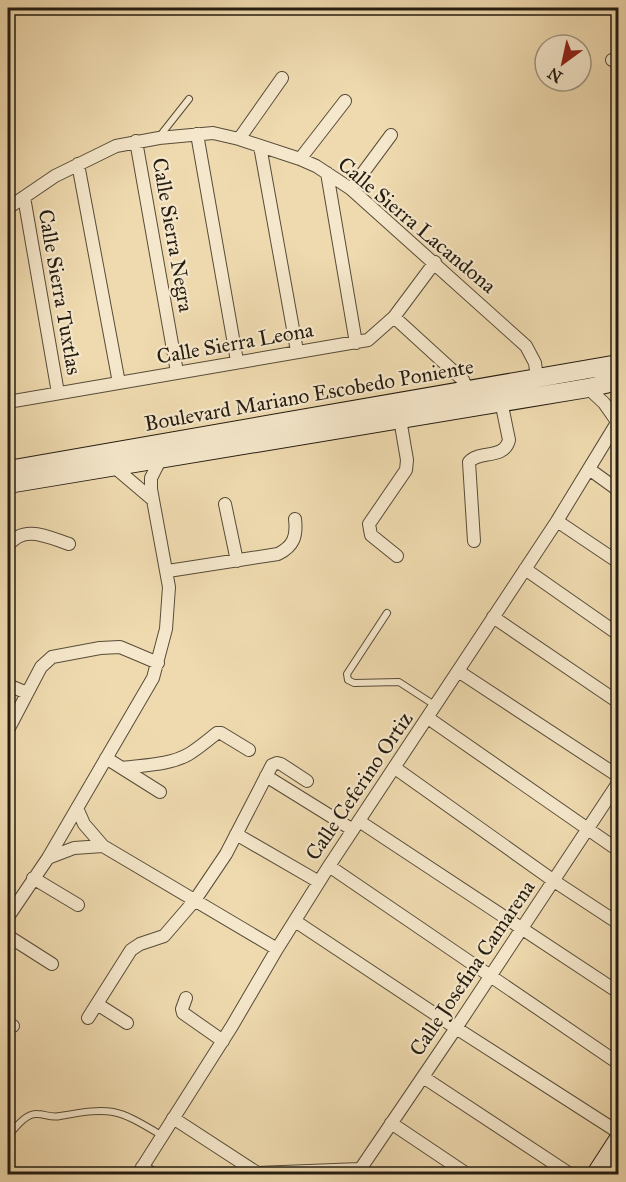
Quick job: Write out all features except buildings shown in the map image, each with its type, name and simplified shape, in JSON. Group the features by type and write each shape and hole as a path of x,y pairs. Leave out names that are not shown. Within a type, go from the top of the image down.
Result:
{"street":[{"path":"239,139 282,78"},
{"path":"300,159 345,101"},
{"name":"Calle Sierra Lacandona","path":"8,208 78,164 116,146 136,141 213,133 239,139 300,159 351,189 526,346 535,363 537,378"},
{"path":"197,134 237,362"},
{"path":"351,189 391,135"},
{"name":"Calle Sierra Negra","path":"136,141 177,372"},
{"path":"260,146 297,351"},
{"path":"78,164 119,383"},
{"path":"327,173 356,343"},
{"name":"Calle Sierra Tuxtlas","path":"24,197 58,393"},
{"name":"Calle Sierra Leona","path":"8,402 297,351 356,343 373,337 394,317 435,262"},
{"path":"394,317 462,380 468,391"},
{"name":"Boulevard Mariano Escobedo Poniente","path":"8,484 161,458 468,391 618,364"},
{"name":"Boulevard Mariano Escobedo Poniente","path":"8,470 312,426 400,419 618,381"},
{"name":"Calle Ceferino Ortiz","path":"140,1171 329,866 557,521 618,422 604,403 588,388"},
{"path":"474,541 468,462 476,457 500,452 507,446 509,440 501,401"},
{"path":"397,556 372,535 369,524 406,470 407,460 400,419"},
{"path":"8,917 48,858 145,694 158,663 169,614 168,572 153,500 151,478 161,458"},
{"path":"112,466 153,500"},
{"path":"589,469 618,490"},
{"path":"225,504 237,561"},
{"path":"168,572 278,554 290,547 296,536 295,519"},
{"path":"557,521 618,562"},
{"path":"8,546 18,536 33,532 69,543"},
{"path":"525,569 618,634"},
{"path":"492,617 618,702"},
{"path":"8,730 41,668 52,657 100,648 120,647 158,663"},
{"path":"458,671 618,776"},
{"path":"8,685 27,693"},
{"path":"428,718 618,850"},
{"path":"123,768 172,761 192,752 217,733 221,733 249,750"},
{"path":"106,758 160,792"},
{"path":"88,1018 131,950 140,944 164,936 195,900 226,854 269,771 277,763 307,781"},
{"path":"395,768 554,881 618,923"},
{"path":"269,771 523,929 618,992"},
{"name":"Calle Josefina Camarena","path":"361,1173 391,1123 491,977 618,783"},
{"path":"77,808 84,824 103,846 277,949"},
{"path":"236,834 319,882"},
{"path":"48,858 74,848 103,846"},
{"path":"329,866 618,1063"},
{"path":"33,878 78,905"},
{"path":"295,921 456,1029 618,1132"},
{"path":"8,936 51,964"},
{"path":"186,998 182,1009 183,1014 222,1041"},
{"path":"97,1004 127,1023"},
{"path":"423,1077 570,1174"},
{"path":"173,1118 258,1174 361,1173"},
{"path":"391,1123 467,1174"},
{"path":"596,1174 618,1140"},
{"path":"140,1171 153,1174"}],"lane":[{"path":"159,138 189,99"},
{"path":"387,613 347,674 348,680 354,683 399,682 436,706"},
{"path":"8,1136 30,1115 37,1113 51,1117 107,1110 128,1117 161,1135"}]}
